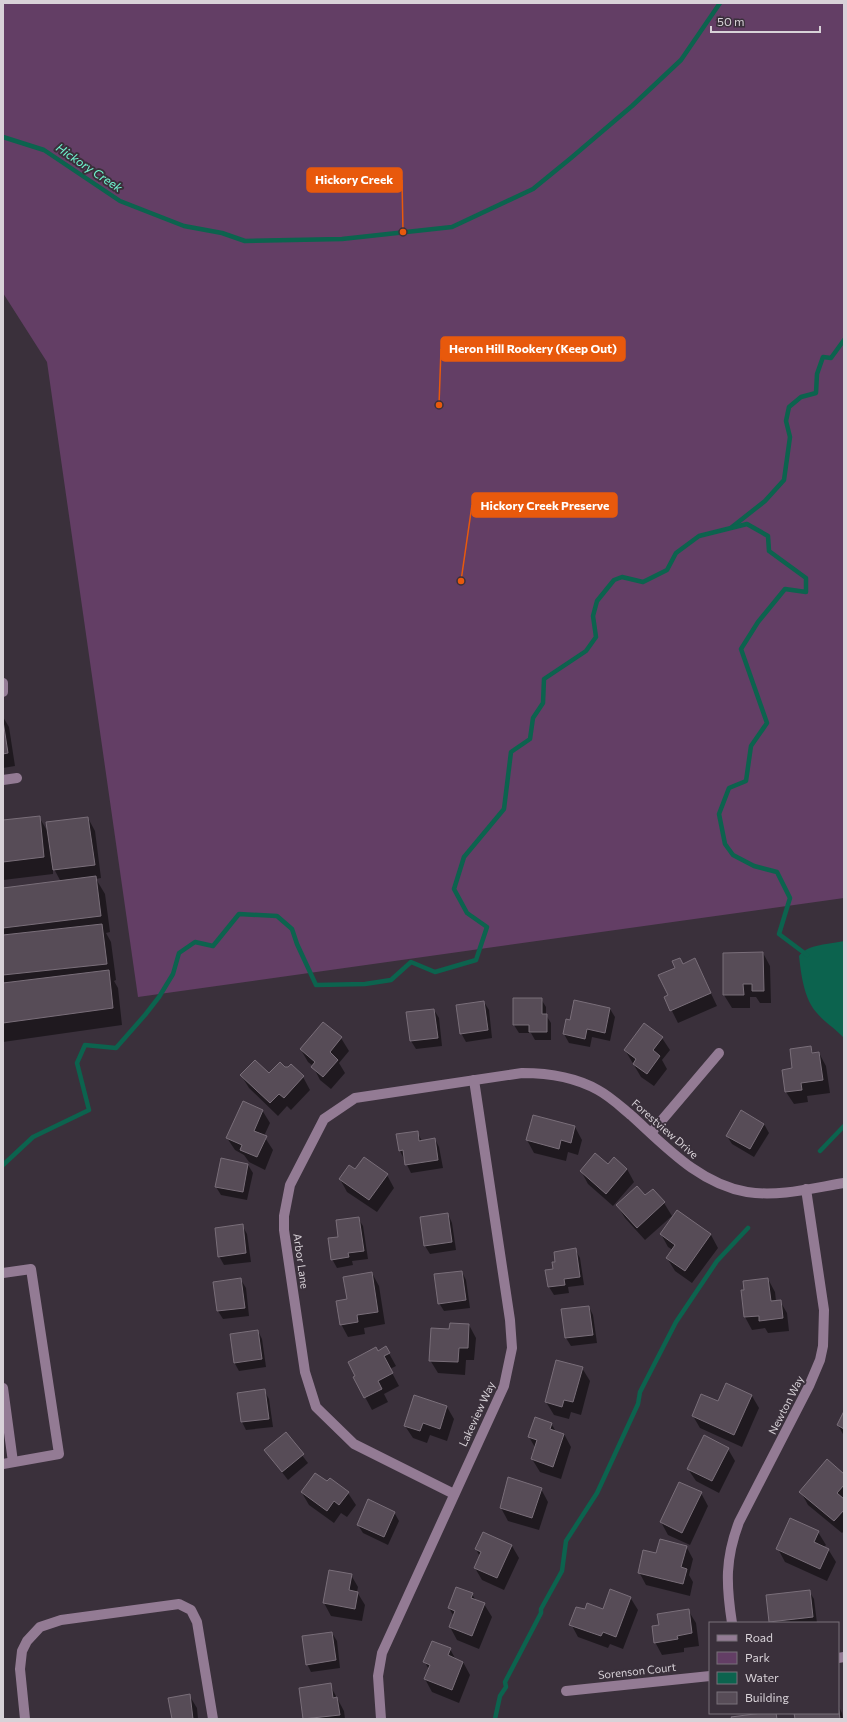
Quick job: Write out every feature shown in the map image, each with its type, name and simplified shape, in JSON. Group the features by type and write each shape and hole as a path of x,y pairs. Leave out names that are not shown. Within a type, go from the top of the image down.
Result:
{"street":[{"path":"3,684 3,692"},
{"path":"3,780 17,778"},
{"path":"651,1133 719,1053"},
{"name":"Forestview Drive","path":"474,1080 534,1073 565,1077 582,1082 600,1090 616,1102 679,1159 699,1174 746,1192 781,1193 844,1183"},
{"name":"Arbor Lane","path":"454,1494 354,1444 316,1407 305,1372 284,1230 284,1216 290,1185 324,1119 355,1098 474,1080"},
{"name":"Lakeview Way","path":"381,1719 378,1676 382,1653 504,1386 512,1348 510,1320 474,1080"},
{"name":"Newton Way","path":"732,1622 727,1591 727,1574 732,1542 739,1522 810,1386 820,1360 823,1346 824,1310 806,1189"},
{"path":"3,1272 31,1269 59,1454 3,1464"},
{"path":"3,1388 13,1462"},
{"path":"25,1719 20,1670 22,1651 27,1641 40,1627 60,1620 179,1604 191,1610 198,1622 213,1719"},
{"name":"Sorenson Court","path":"566,1691 709,1676"}],"green space":[{"path":"3,3 844,3 844,898 138,997 47,362 3,293"}],"water":[{"path":"844,941 844,1038 819,1016 812,1006 804,986 799,956 803,952 813,947"}],"building":[{"path":"3,721 8,753 3,754"},
{"path":"40,816 44,857 3,862 3,820"},
{"path":"88,817 95,865 53,870 46,822"},
{"path":"96,876 101,916 3,928 3,888"},
{"path":"102,924 107,964 3,975 3,935"},
{"path":"763,952 764,991 752,991 752,984 743,984 744,995 723,995 723,953"},
{"path":"680,958 683,964 695,958 711,993 670,1011 664,997 668,995 658,975 675,968 672,961"},
{"path":"109,970 113,1008 3,1023 3,983"},
{"path":"513,998 542,998 542,1014 547,1014 547,1032 529,1032 529,1025 513,1025"},
{"path":"574,1000 610,1008 605,1033 587,1029 585,1039 563,1034 566,1019 570,1020"},
{"path":"484,1001 488,1030 460,1034 456,1005"},
{"path":"434,1009 438,1038 410,1041 406,1012"},
{"path":"323,1022 342,1037 330,1052 338,1060 323,1077 311,1067 315,1062 300,1049"},
{"path":"644,1023 663,1037 653,1050 660,1056 647,1074 633,1064 636,1059 624,1050"},
{"path":"811,1046 812,1053 819,1052 823,1080 801,1083 802,1090 785,1092 782,1070 792,1068 790,1049"},
{"path":"255,1060 269,1073 280,1062 285,1067 288,1067 291,1064 304,1076 284,1098 279,1094 270,1103 240,1075"},
{"path":"243,1101 263,1110 254,1131 267,1136 257,1157 240,1150 242,1145 226,1138"},
{"path":"741,1110 764,1124 750,1149 726,1136"},
{"path":"533,1115 575,1126 571,1143 561,1140 559,1149 526,1140"},
{"path":"418,1131 419,1141 435,1138 438,1160 405,1165 403,1150 399,1151 396,1134"},
{"path":"595,1153 608,1164 614,1157 627,1169 606,1194 580,1171"},
{"path":"364,1157 388,1174 369,1200 339,1179 349,1165 355,1169"},
{"path":"221,1158 248,1164 243,1192 215,1187"},
{"path":"637,1186 645,1195 653,1189 665,1202 637,1228 616,1205"},
{"path":"677,1210 711,1234 685,1271 666,1258 675,1245 660,1234"},
{"path":"448,1213 452,1242 424,1246 420,1217"},
{"path":"359,1217 364,1251 348,1253 349,1257 331,1260 328,1238 338,1237 336,1220"},
{"path":"243,1224 246,1253 218,1257 215,1228"},
{"path":"576,1248 580,1277 564,1279 565,1285 548,1287 545,1270 553,1269 552,1262 555,1262 554,1252"},
{"path":"462,1271 466,1300 438,1304 434,1274"},
{"path":"372,1272 378,1312 357,1315 358,1322 340,1325 336,1301 347,1299 343,1277"},
{"path":"241,1278 245,1308 217,1311 213,1282"},
{"path":"768,1278 771,1301 781,1300 783,1318 759,1321 759,1316 744,1317 741,1290 744,1290 743,1281"},
{"path":"589,1306 593,1335 565,1338 561,1309"},
{"path":"450,1323 469,1324 468,1348 459,1348 458,1362 429,1361 431,1328 449,1329"},
{"path":"258,1330 262,1359 234,1363 230,1334"},
{"path":"386,1346 390,1353 384,1356 393,1373 378,1381 382,1389 364,1398 353,1377 355,1376 348,1362 376,1347 378,1351"},
{"path":"556,1360 583,1367 573,1402 564,1400 562,1407 545,1402"},
{"path":"726,1383 752,1395 734,1435 692,1416 701,1394 718,1401"},
{"path":"265,1389 269,1419 241,1422 237,1393"},
{"path":"414,1395 447,1406 440,1429 423,1423 420,1431 404,1426"},
{"path":"844,1411 844,1429 837,1425"},
{"path":"535,1417 552,1423 550,1429 564,1434 553,1467 531,1459 537,1440 528,1437"},
{"path":"286,1432 304,1454 282,1472 264,1450"},
{"path":"704,1435 729,1448 712,1481 687,1469"},
{"path":"827,1459 844,1474 844,1485 837,1493 844,1499 844,1510 834,1521 799,1492"},
{"path":"315,1473 327,1481 330,1478 349,1492 339,1505 334,1501 327,1511 301,1492"},
{"path":"508,1477 542,1488 532,1518 500,1508"},
{"path":"679,1482 702,1492 682,1533 660,1522"},
{"path":"368,1499 395,1512 384,1537 357,1525"},
{"path":"790,1518 819,1531 814,1542 829,1549 820,1569 776,1549"},
{"path":"483,1532 512,1545 497,1578 474,1568 481,1552 475,1549"},
{"path":"660,1539 687,1546 681,1567 687,1569 683,1584 638,1573 643,1550 656,1553"},
{"path":"329,1570 352,1574 349,1590 358,1592 355,1609 323,1603"},
{"path":"456,1587 473,1593 471,1598 485,1603 472,1636 449,1627 455,1611 448,1608"},
{"path":"610,1589 631,1597 616,1637 603,1632 601,1636 569,1625 576,1607 585,1609 587,1603 603,1609"},
{"path":"810,1590 813,1617 769,1622 766,1595"},
{"path":"689,1609 692,1633 677,1636 678,1639 654,1643 652,1626 659,1625 657,1614"},
{"path":"332,1632 336,1660 306,1665 302,1636"},
{"path":"432,1641 451,1648 448,1655 463,1662 452,1690 424,1679 430,1665 423,1662"},
{"path":"331,1683 333,1698 337,1697 340,1715 303,1719 299,1688"},
{"path":"190,1694 193,1719 172,1719 168,1698"},
{"path":"839,1711 840,1719 795,1719 794,1714 839,1714"},
{"path":"754,1714 776,1714 777,1719 732,1719 731,1717"}],"waterway":[{"name":"Hickory Creek","path":"3,137 44,150 120,201 184,226 222,233 245,241 342,239 452,227 533,189 571,158 632,106 681,60 720,3"},
{"path":"732,527 765,501 784,480 790,437 786,421 789,407 801,397 816,393 817,374 823,357 831,358 844,340"},
{"path":"3,1165 33,1137 89,1110 77,1063 85,1045 116,1048 159,997 173,974 179,953 195,942 213,946 239,914 277,916 292,929 297,944 316,985 365,984 391,980 411,962 435,972 476,960 487,927 467,913 454,889 464,857 504,809 511,752 530,739 533,718 543,703 544,679 586,651 596,637 593,616 597,601 614,580 622,577 643,582 667,570 676,553 699,536 747,524 768,536 769,551 806,578 806,592 785,589 758,622 741,649 767,723 751,746 746,781 729,788 719,814 725,844 733,855 754,866 777,872 790,898 779,934 807,955"},
{"path":"820,1151 844,1126"},
{"path":"495,1719 500,1696 506,1687 505,1682 541,1613 541,1609 562,1571 566,1541 597,1493 638,1404 640,1392 676,1322 717,1261 748,1228"}],"place":[{"name":"Hickory Creek","path":"403,232"},
{"name":"Heron Hill Rookery (Keep Out)","path":"439,405"},
{"name":"Hickory Creek Preserve","path":"461,581"}]}
